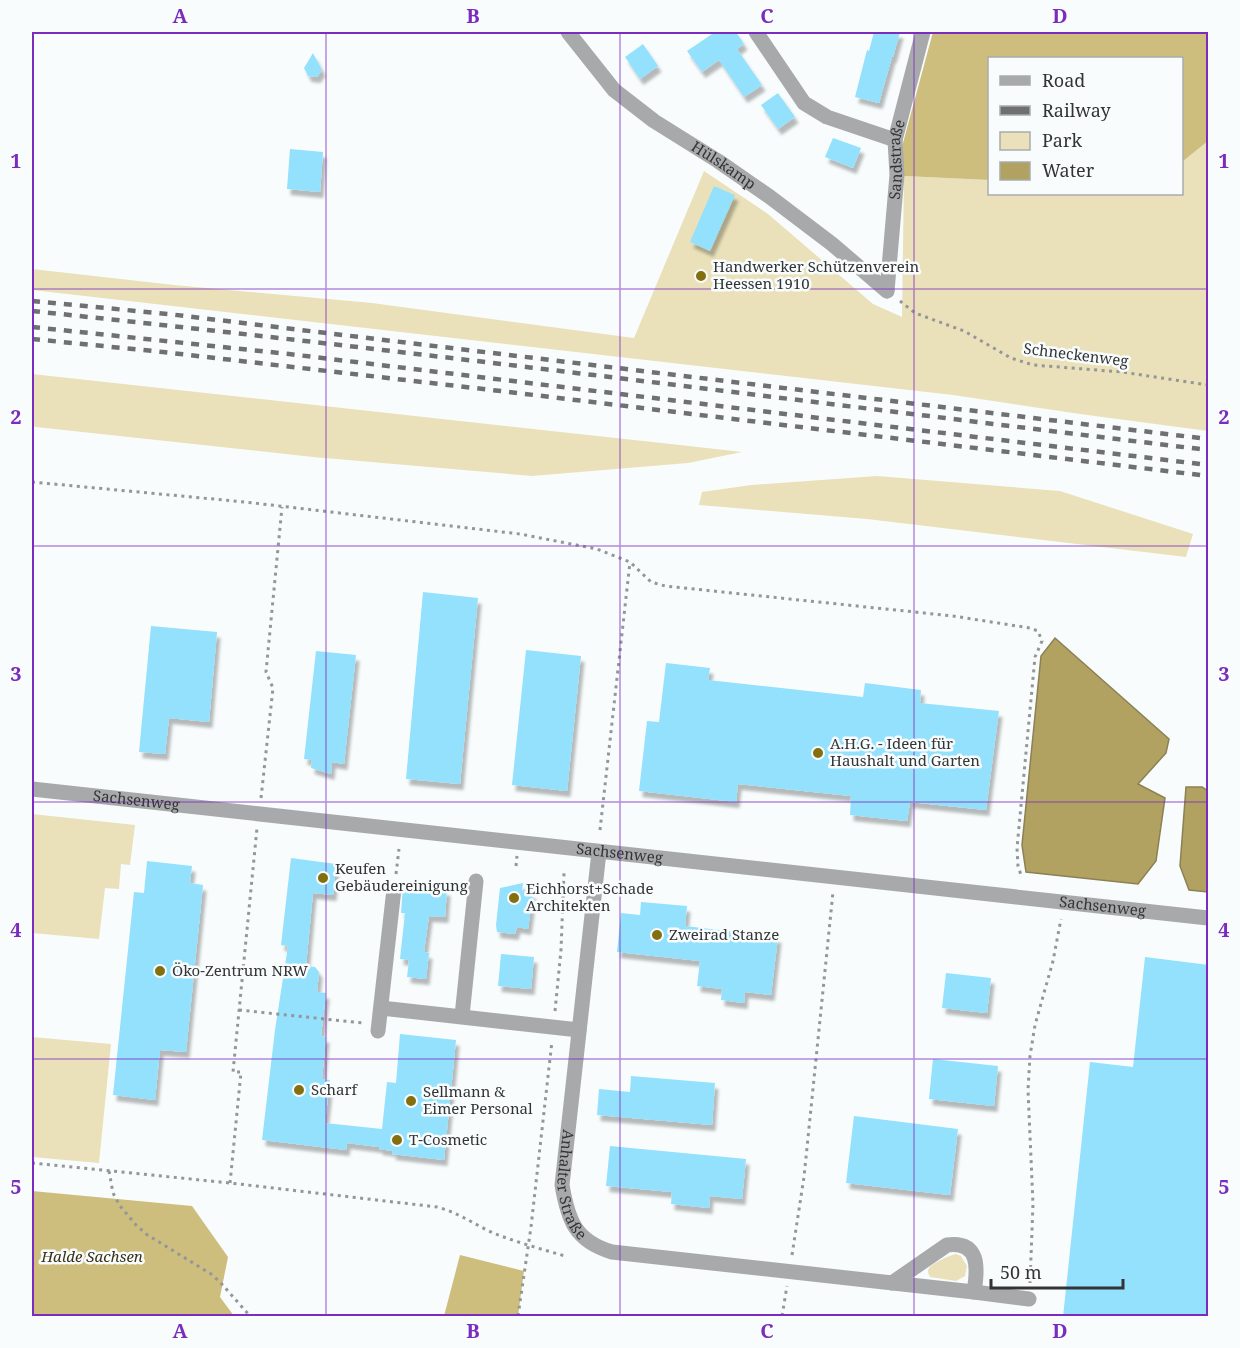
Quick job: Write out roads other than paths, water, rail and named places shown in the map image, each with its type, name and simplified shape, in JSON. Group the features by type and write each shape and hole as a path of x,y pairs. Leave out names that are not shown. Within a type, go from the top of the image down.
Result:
{"street":[{"name":"Hülskamp","path":"568,32 614,90 654,121 770,197 832,244 886,291"},
{"path":"756,32 804,104 827,117 895,140"},
{"name":"Sandstraße","path":"886,291 897,175 895,140 923,32"},
{"name":"Sachsenweg","path":"32,789 1209,918"},
{"name":"Anhalter Straße","path":"599,852 562,1185 568,1212 578,1232 599,1248 612,1252 1029,1299"},
{"path":"462,1016 476,881"},
{"path":"378,1028 394,889"},
{"path":"381,1008 579,1030"},
{"path":"892,1283 947,1245 957,1244 965,1246 977,1264 974,1292"}],"water":[{"path":"1055,638 1169,739 1166,753 1138,784 1165,798 1156,861 1138,884 1026,872 1022,845 1041,656"},
{"path":"1186,787 1202,787 1208,791 1208,892 1189,890 1180,866"}],"railway":[{"path":"32,301 168,314 1208,439"},
{"path":"32,311 473,361 1208,450"},
{"path":"32,327 289,354 1208,465"},
{"path":"32,339 509,392 1208,476"}],"place":[{"name":"Handwerker Schützenverein Heessen 1910","path":"701,276"},
{"name":"A.H.G. - Ideen für Haushalt und Garten","path":"818,753"},
{"name":"Keufen Gebäudereinigung","path":"323,878"},
{"name":"Eichhorst+Schade Architekten","path":"514,898"},
{"name":"Zweirad Stanze","path":"657,935"},
{"name":"Öko-Zentrum NRW","path":"160,971"},
{"name":"Scharf","path":"299,1090"},
{"name":"Sellmann & Eimer Personal","path":"411,1101"},
{"name":"T-Cosmetic","path":"397,1140"}],"park label":[{"name":"Halde Sachsen","path":"92,1257"}]}
